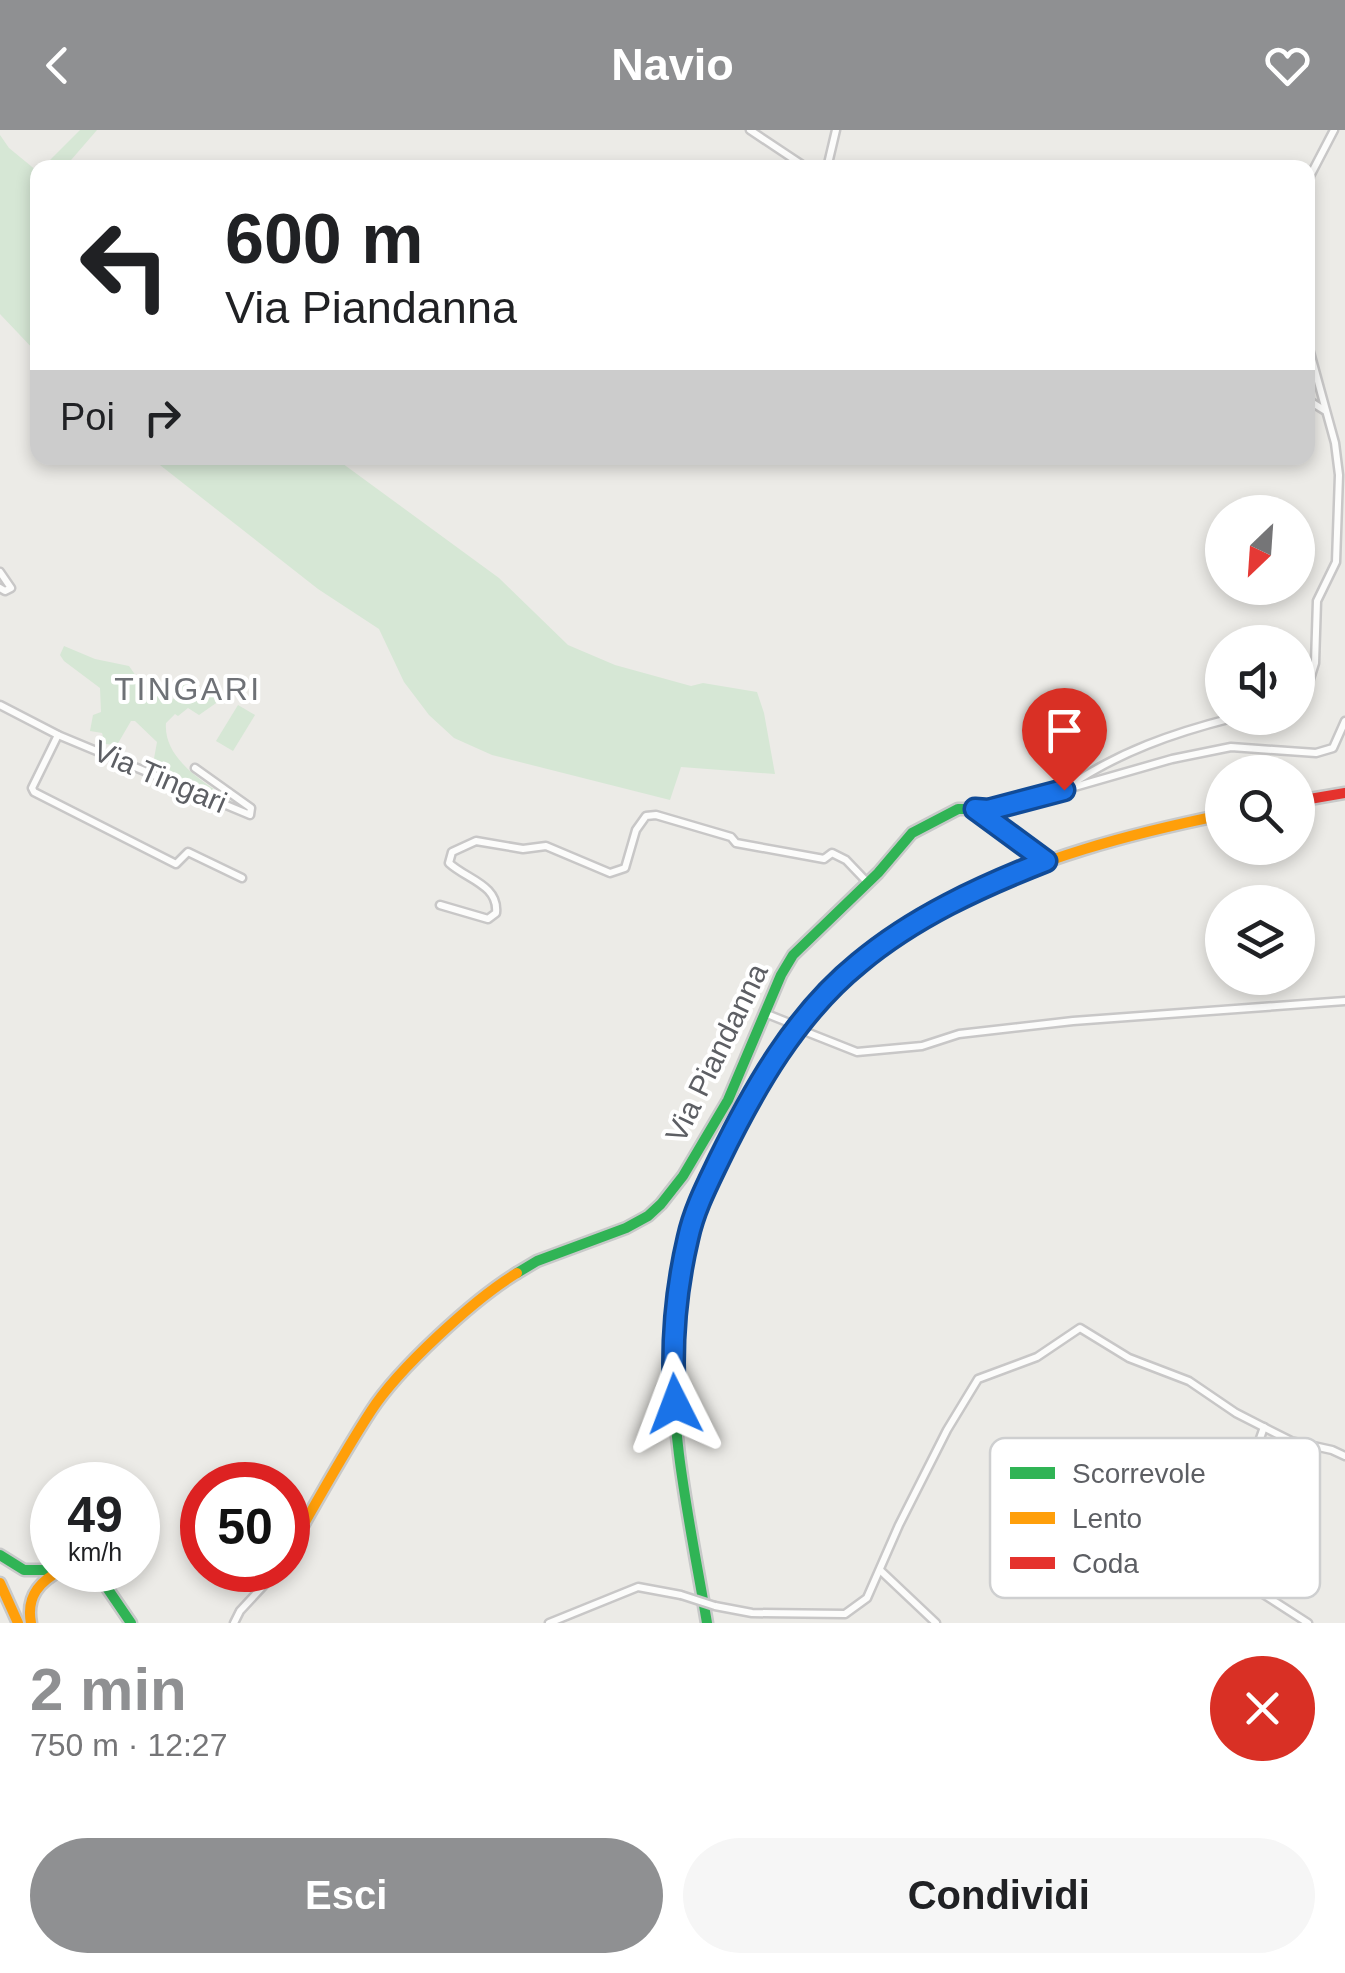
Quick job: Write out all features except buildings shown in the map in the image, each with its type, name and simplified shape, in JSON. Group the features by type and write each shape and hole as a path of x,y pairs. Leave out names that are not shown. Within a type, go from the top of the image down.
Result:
{"main road":[{"path":"1315,799 1345,793"},
{"name":"Via Piandanna","path":"310,1514 372,1408 486,1292 537,1260 626,1228 661,1204 728,1100 781,975 794,956 878,873 912,833 958,809 975,809"},
{"path":"975,809 1046,861"},
{"path":"707,1623 678,1446 673,1334 688,1235 754,1091 834,986 894,937 952,902 1046,861 1132,834 1205,819"},
{"path":"0,1555 16,1569 30,1574"},
{"path":"0,1582 18,1623"},
{"path":"31,1623 28,1612 35,1592"},
{"path":"110,1592 131,1623"},
{"path":"0,1601 9,1623"}],"street":[{"path":"750,130 795,160"},
{"path":"829,160 836,130"},
{"path":"1315,166 1334,130"},
{"path":"1315,371 1338,475 1336,562 1317,601 1315,663"},
{"path":"1315,404 1326,411"},
{"path":"0,572 10,588 5,592 0,588"},
{"name":"Via Tingari","path":"0,705 58,735 250,814 251,808 195,768"},
{"path":"975,809 988,810 1172,759 1230,748 1316,753 1332,748 1345,721"},
{"path":"1064,790 1089,772 1146,744 1205,725"},
{"path":"58,735 32,788 34,792 176,864 188,852 242,878"},
{"path":"440,905 488,919 496,913 497,904 490,890 450,862 452,852 462,846 476,841 523,849 546,846 610,873 625,868 636,830 646,816 656,815 736,842 824,859 832,853 846,860 866,882"},
{"path":"809,1032 857,1052 922,1046 959,1034 1345,1000"},
{"path":"767,1014 787,1022"},
{"path":"549,1623 638,1587 752,1612 845,1614 868,1598 899,1525 978,1379 1037,1357 1080,1328 1128,1358 1189,1380 1236,1413 1284,1438"},
{"path":"1260,1438 1264,1427"},
{"path":"1320,1448 1345,1456"},
{"path":"880,1571 936,1623"},
{"path":"234,1623 258,1592"},
{"path":"1270,1598 1308,1623"}],"green space":[{"path":"80,130 97,130 71,160 50,160"},
{"path":"0,135 30,165 30,346 0,314"},
{"path":"160,465 345,465 499,578 568,645 615,665 691,686 703,683 757,692 775,774 681,767 670,800 492,755 454,738 429,715 404,682 379,629 318,589"},
{"path":"64,646 95,659 129,666 136,676 170,700 178,697 183,683 191,676 197,681 198,695 216,690 219,701 199,715 188,708 178,716 175,714 166,723 167,737 189,770 235,804 158,774 153,764 157,742 135,721 131,721 117,745 105,744 102,733 90,731 93,715 101,712 100,688 64,661 60,655"},
{"path":"238,705 255,715 233,751 216,741"}],"traffic: fast":[{"path":"517,1273 537,1261 626,1228 661,1204 683,1176 728,1100 793,955 878,873 912,833 958,809 975,809 1046,861"},
{"path":"707,1623 682,1480 673,1372 681,1272 698,1207 725,1144 759,1083 800,1027 847,977 898,935 954,901"},
{"path":"0,1555 30,1570"},
{"path":"110,1592 131,1623"}],"traffic: slow":[{"path":"954,901 1085,849 1205,819"},
{"path":"310,1514 371,1411 399,1375 438,1336 517,1273"},
{"path":"0,1583 18,1623"},
{"path":"31,1623 30,1605 36,1592"}],"traffic: jam":[{"path":"1315,798 1345,793"}],"district":[{"name":"TINGARI","path":"188,689"}],"route":[{"path":"675,1404 673,1334 688,1235 754,1091 800,1026 858,963 952,902 1046,861 975,809 988,810 1064,790"}]}
